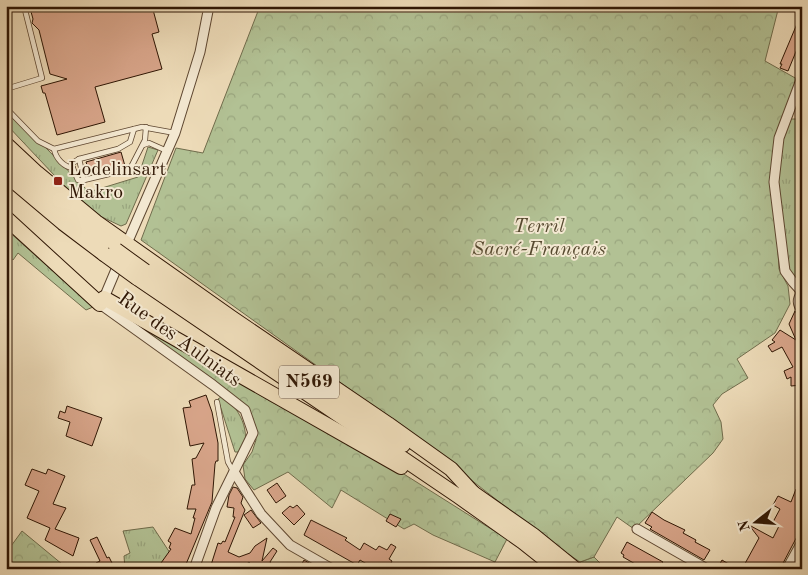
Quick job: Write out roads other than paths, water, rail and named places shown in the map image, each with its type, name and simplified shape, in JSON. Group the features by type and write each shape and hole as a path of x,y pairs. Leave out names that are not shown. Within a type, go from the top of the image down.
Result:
{"highway":[{"path":"6,144 96,222 451,469 473,493"},
{"name":"N569","path":"6,161 141,274 523,542 557,569"},
{"name":"N569","path":"6,175 63,223 473,493 532,535 575,569"},
{"path":"6,218 102,301 422,479 458,496"}],"street":[{"name":"Rue des Aulniats","path":"194,569 216,508 253,433 245,410 102,301 175,133 200,52 209,6"},
{"path":"801,311 798,298 802,292 785,271 774,182 779,138 802,77"},
{"path":"234,472 261,514 290,546 332,569"},
{"path":"637,529 707,569"},
{"path":"787,569 802,542"}],"lane":[{"path":"6,89 42,78 24,6"},
{"path":"6,108 38,141 54,149 142,127 175,133"},
{"path":"134,129 130,142 118,149 79,159 71,164 78,180 130,169 145,140 146,128"},
{"path":"143,145 149,143 166,151"},
{"path":"54,149 55,155 66,167 73,168"},
{"path":"79,159 79,168 84,180"},
{"name":"Rue des Aulniats","path":"217,402 228,462 234,472"}],"place":[{"name":"Lodelinsart Makro","path":"58,181"}],"park label":[{"name":"Terril Sacré-Français","path":"539,238"}]}
